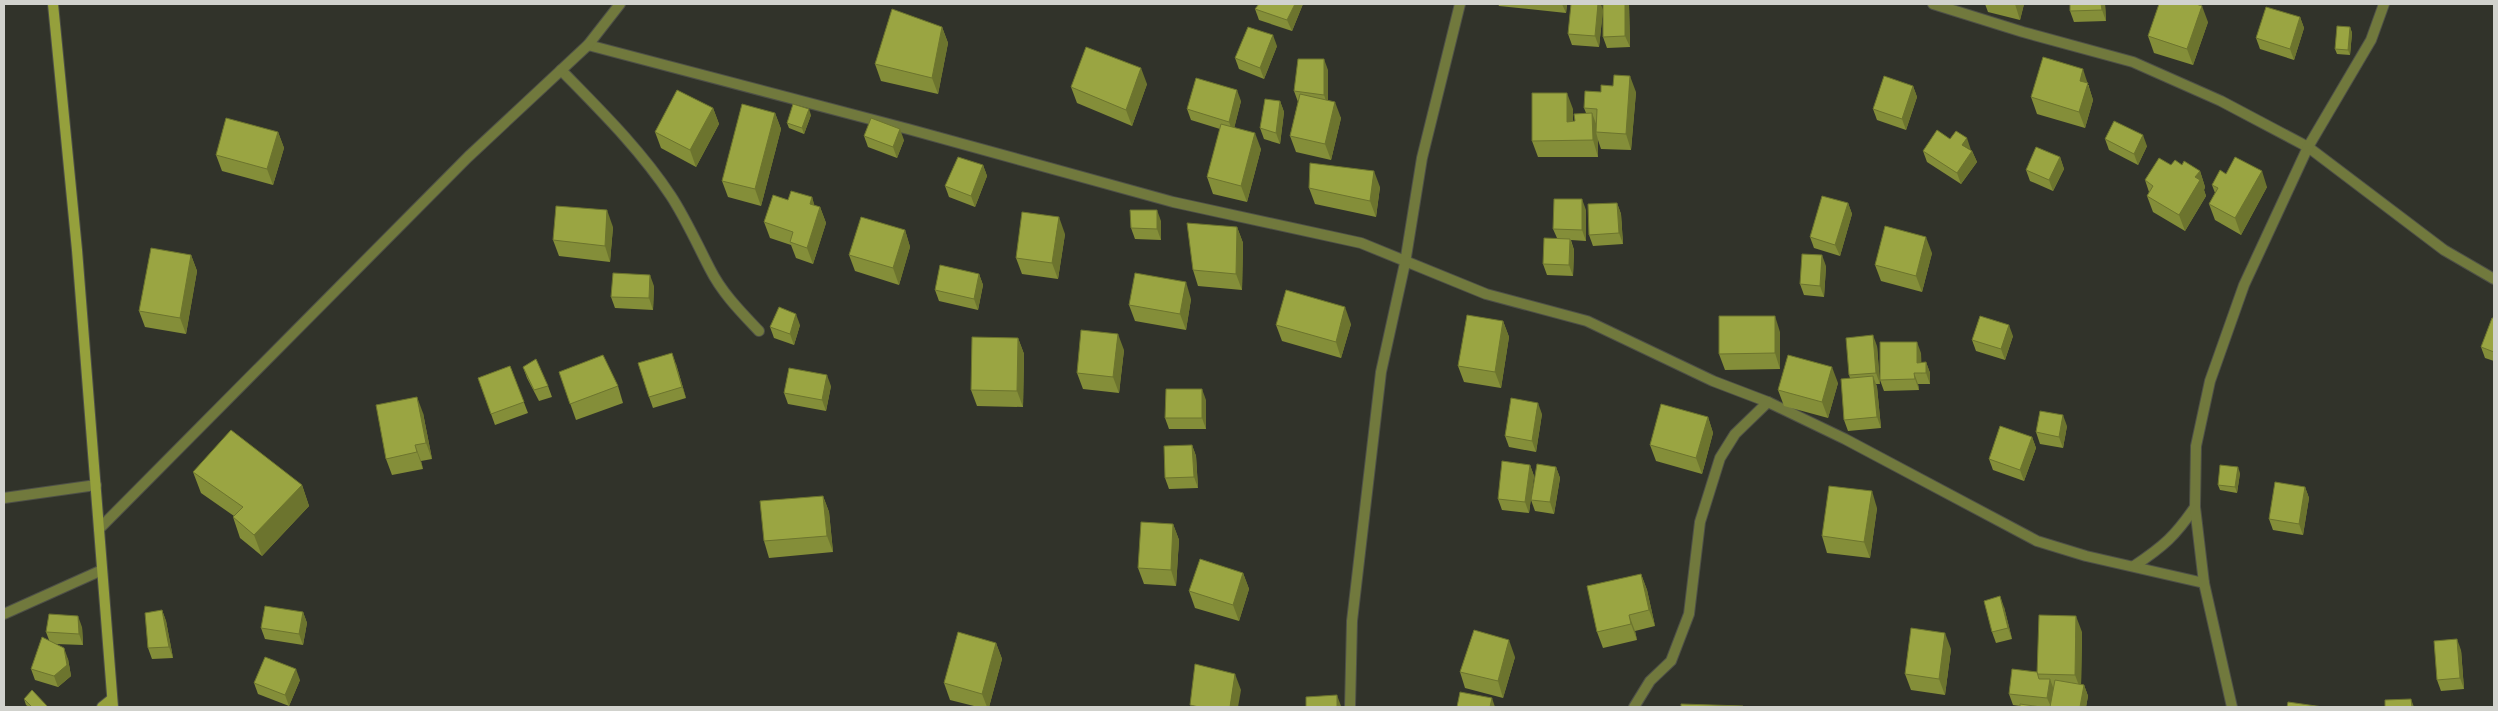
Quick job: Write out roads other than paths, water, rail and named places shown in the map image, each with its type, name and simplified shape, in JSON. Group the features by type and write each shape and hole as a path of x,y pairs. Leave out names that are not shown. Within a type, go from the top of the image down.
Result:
{"main road":[{"path":"53,4 100,529 113,703 102,707"}],"street":[{"path":"100,529 468,157 588,45 620,4"},
{"path":"1350,707 1352,621 1381,372 1405,262 1422,158 1460,4"},
{"path":"1933,4 2015,30 2133,62 2221,101 2308,147 2444,250 2494,279"},
{"path":"2232,707 2204,583 2195,507 2196,446 2210,381 2244,285 2308,147 2371,40 2384,4"},
{"path":"588,45 908,129 1173,202 1361,243 1486,294 1587,321 1713,381 1768,402 1924,479 2037,541 2086,556 2204,583"},
{"path":"561,70 623,134 670,195 694,236 710,271 734,306 759,332"},
{"path":"1634,707 1650,681 1671,661 1689,614 1700,522 1720,458 1735,434 1768,402"},
{"path":"4,498 96,486"},
{"path":"2134,566 2161,548 2176,534 2195,507"},
{"path":"4,614 102,570"}]}
